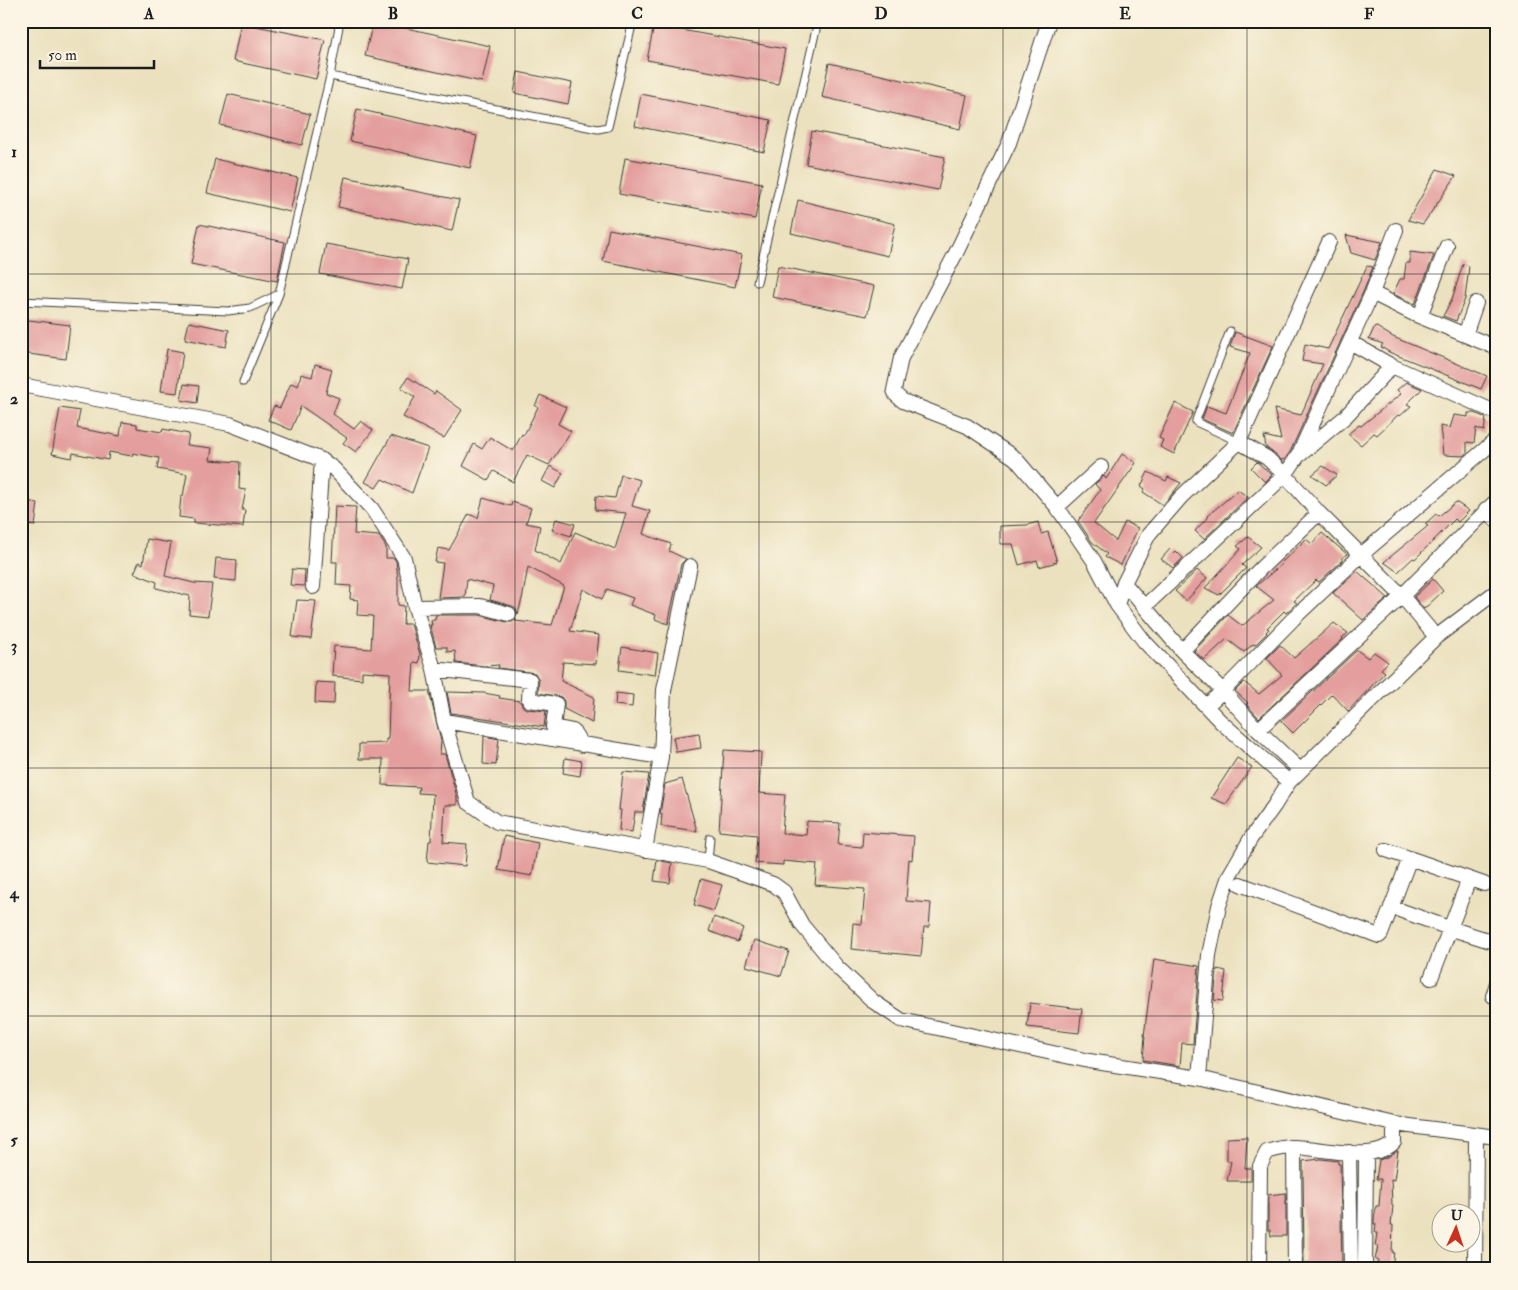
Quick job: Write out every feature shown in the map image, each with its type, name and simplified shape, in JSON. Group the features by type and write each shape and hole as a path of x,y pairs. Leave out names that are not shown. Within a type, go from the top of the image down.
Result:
{"street":[{"path":"1049,21 1009,143 957,250 901,358 894,390 896,395 903,401 968,426 1015,458 1057,506 1094,561 1117,605 1144,641 1221,722 1289,782"},
{"path":"1145,606 1285,475 1298,456 1372,292 1396,230"},
{"path":"1117,605 1124,583 1149,534 1180,497 1239,442 1329,242"},
{"path":"1420,316 1447,246"},
{"path":"1372,292 1420,316 1497,348"},
{"path":"1465,335 1476,302"},
{"path":"1350,342 1392,366 1497,413"},
{"path":"1298,456 1345,417 1392,366"},
{"path":"21,385 230,424 322,460 334,470 372,509 404,558 415,607 434,669 444,721 468,802 497,822 708,861 774,884 784,892 802,925 837,966 874,1002 901,1020 1100,1063 1199,1078 1394,1124 1497,1137"},
{"path":"1206,706 1293,619 1361,555 1497,438"},
{"path":"1239,442 1268,458 1319,513 1402,596 1436,637"},
{"path":"313,587 322,460"},
{"path":"1057,506 1102,467"},
{"path":"1258,730 1402,596 1497,500"},
{"path":"1486,509 1497,521"},
{"path":"1182,651 1260,569 1319,513"},
{"path":"645,850 661,757 664,690 690,566"},
{"path":"1124,583 1182,651 1223,691 1258,730 1300,770"},
{"path":"1199,1078 1209,955 1229,876 1246,846 1289,782 1300,770 1436,637 1497,591"},
{"path":"415,607 480,606 509,614"},
{"path":"434,669 530,680 529,700 556,704 553,727 573,731 582,745"},
{"path":"444,721 661,757"},
{"path":"1386,850 1484,884"},
{"path":"1240,884 1376,936 1381,934 1410,858"},
{"path":"1431,978 1469,878"},
{"path":"1392,907 1497,943"},
{"path":"1260,1269 1260,1166 1267,1152 1294,1147 1366,1154 1390,1147 1394,1142 1394,1124"},
{"path":"1475,1269 1476,1135"},
{"path":"1294,1147 1295,1269"},
{"path":"1349,1152 1351,1269"},
{"path":"1365,1269 1366,1154"}],"lane":[{"path":"244,382 279,294 330,76 340,21"},
{"path":"330,76 603,128 608,126 633,21"},
{"path":"756,282 818,21"},
{"path":"21,301 228,311 250,308 279,294"},
{"path":"1230,331 1196,422 1239,442"},
{"path":"708,861 710,838"}],"building":[{"path":"373,21 490,46 482,82 365,56"},
{"path":"241,23 325,40 316,79 233,61"},
{"path":"654,25 785,49 778,84 647,60"},
{"path":"829,63 967,95 960,129 822,97"},
{"path":"518,72 572,83 568,104 514,93"},
{"path":"228,94 310,114 302,145 220,125"},
{"path":"641,94 771,120 764,152 635,126"},
{"path":"357,109 477,136 470,168 350,141"},
{"path":"812,131 945,157 938,190 806,164"},
{"path":"625,158 762,183 755,219 619,194"},
{"path":"215,159 298,178 290,212 207,193"},
{"path":"1437,169 1456,176 1423,224 1408,220"},
{"path":"345,177 459,200 452,231 338,207"},
{"path":"798,200 895,224 888,256 791,233"},
{"path":"199,224 285,242 277,281 191,264"},
{"path":"609,229 742,255 735,287 603,261"},
{"path":"1346,235 1382,242 1375,260 1351,253"},
{"path":"326,244 408,259 402,289 320,274"},
{"path":"1410,252 1434,255 1415,304 1393,294 1400,279 1404,279 1406,263 1410,263"},
{"path":"1463,264 1469,266 1465,299 1456,321 1443,316 1452,299"},
{"path":"778,266 874,286 867,316 772,297"},
{"path":"1367,266 1373,267 1364,290 1290,452 1285,459 1281,460 1266,447 1264,436 1281,440 1274,409 1301,415 1323,364 1302,361 1305,344 1328,349"},
{"path":"21,319 70,325 66,359 21,353"},
{"path":"189,322 229,330 226,347 185,339"},
{"path":"1375,326 1393,337 1487,376 1481,389 1389,352 1381,347 1383,344 1369,339"},
{"path":"1235,332 1273,346 1233,433 1202,419 1207,406 1226,413 1250,353 1230,347"},
{"path":"167,349 183,352 177,393 161,391"},
{"path":"315,364 332,369 326,393 339,398 333,414 354,429 361,421 373,430 356,452 343,443 347,438 301,406 291,430 268,420 274,406 280,408 291,383 298,386 301,374 312,377"},
{"path":"408,377 434,394 436,391 462,410 444,438 403,417 415,397 401,388"},
{"path":"1406,382 1422,389 1407,404 1411,406 1400,416 1398,415 1377,435 1374,433 1361,445 1348,434 1401,394 1397,390"},
{"path":"184,384 199,386 197,403 181,400"},
{"path":"540,395 566,407 558,424 571,431 549,465 527,455 513,482 494,471 488,480 463,466 474,444 482,449 490,437 513,451 522,434 524,435 538,407 535,406"},
{"path":"1175,403 1193,412 1174,454 1160,447 1163,440 1159,438"},
{"path":"60,408 80,411 77,428 120,436 122,422 137,424 137,428 162,432 163,429 189,434 187,445 212,448 210,460 240,462 239,489 246,490 242,510 245,510 243,527 194,523 194,519 179,517 181,496 183,496 187,474 157,469 159,458 133,453 132,456 109,452 108,460 73,453 72,458 52,454"},
{"path":"1468,413 1475,413 1486,418 1484,431 1476,428 1474,443 1467,442 1467,453 1464,456 1443,455 1440,426 1450,428 1454,415 1468,417"},
{"path":"391,436 428,448 412,493 382,479 376,488 365,482"},
{"path":"1122,454 1136,463 1094,523 1116,541 1125,522 1138,528 1121,565 1105,557 1107,554 1092,542 1078,521 1100,490 1095,484 1104,476 1106,479"},
{"path":"1257,462 1272,475 1265,482 1251,468"},
{"path":"550,466 563,473 555,488 542,481"},
{"path":"1323,466 1337,475 1326,485 1312,475"},
{"path":"1148,472 1166,481 1168,477 1181,483 1163,505 1143,492 1145,489 1141,486"},
{"path":"621,475 640,480 632,506 650,511 643,534 671,544 669,551 686,559 681,564 668,624 655,619 656,615 630,605 633,598 607,589 602,599 583,589 570,631 599,635 596,664 563,662 561,681 594,697 592,723 564,709 564,701 561,697 538,693 539,680 535,673 498,668 499,665 484,666 456,663 455,651 447,652 447,647 436,647 430,625 432,625 431,620 435,620 436,615 479,615 507,622 512,622 516,619 515,621 552,625 564,586 528,567 518,614 516,608 512,606 490,600 493,586 467,579 465,597 438,598 443,563 435,562 438,548 449,550 469,514 478,518 483,498 511,506 512,502 531,508 526,523 540,526 535,550 561,564 575,532 615,549 626,513 595,510 596,496 615,498"},
{"path":"1238,490 1248,497 1204,539 1195,531 1207,516"},
{"path":"21,500 38,503 35,526 21,524"},
{"path":"1456,502 1469,511 1458,522 1455,519 1415,559 1413,558 1398,572 1384,562 1428,526 1425,524 1436,514 1439,516"},
{"path":"335,506 356,507 354,534 379,536 386,547 386,558 394,558 396,561 398,605 404,606 403,624 411,624 420,654 419,663 414,662 412,691 429,691 441,741 440,754 445,754 457,797 457,805 445,805 443,842 467,844 465,866 427,862 429,841 431,841 433,794 418,793 419,787 382,785 383,759 359,759 359,744 386,743 386,739 388,739 390,673 362,671 362,679 332,676 334,646 371,649 373,616 357,615 358,600 350,599 351,586 336,585 337,562 332,562"},
{"path":"556,519 575,524 571,536 552,530"},
{"path":"1038,522 1041,534 1048,532 1057,562 1039,567 1037,560 1019,565 1013,544 1000,544 1000,526 1027,525"},
{"path":"1322,533 1347,554 1319,582 1316,580 1294,601 1297,603 1286,613 1284,611 1267,628 1269,629 1267,633 1255,645 1253,644 1244,652 1227,639 1204,660 1194,651 1228,615 1242,626 1274,600 1256,586 1282,564 1306,539 1312,544"},
{"path":"1248,537 1261,547 1242,565 1246,568 1219,595 1205,588 1241,549 1237,546"},
{"path":"147,539 171,543 165,576 194,583 212,584 208,616 189,614 190,596 156,588 157,582 134,573 139,562 143,564"},
{"path":"1170,549 1174,553 1176,551 1183,558 1173,568 1161,559"},
{"path":"216,558 237,560 236,581 214,579"},
{"path":"292,569 305,570 304,586 290,585"},
{"path":"1197,570 1207,578 1186,601 1175,591"},
{"path":"1357,571 1388,598 1363,620 1333,593"},
{"path":"1433,579 1443,591 1424,609 1414,597"},
{"path":"297,600 316,601 311,639 292,637"},
{"path":"1334,623 1348,633 1259,718 1246,704 1248,703 1235,691 1244,682 1259,694 1282,675 1267,658 1280,645 1294,658"},
{"path":"622,647 658,653 655,675 619,670"},
{"path":"1357,650 1368,658 1374,652 1388,662 1381,669 1385,672 1348,711 1332,694 1293,733 1281,721"},
{"path":"316,682 335,683 334,704 315,703"},
{"path":"447,692 484,693 500,696 499,698 520,701 523,707 527,709 546,711 544,727 451,713"},
{"path":"616,693 633,695 632,707 615,705"},
{"path":"699,733 701,748 676,752 673,737"},
{"path":"484,736 499,739 496,765 483,764"},
{"path":"724,750 761,752 759,793 785,795 782,833 806,835 807,821 840,823 838,845 862,847 863,832 914,836 912,860 909,859 906,901 931,903 929,927 924,927 921,956 851,949 853,923 862,924 865,889 815,885 817,864 783,861 783,865 755,863 757,835 719,831"},
{"path":"565,758 582,761 580,776 563,773"},
{"path":"1237,758 1252,767 1226,804 1211,798"},
{"path":"623,772 649,774 643,812 635,812 632,832 619,830"},
{"path":"682,779 697,831 661,826 662,814 660,814 665,784"},
{"path":"504,836 538,843 532,876 498,870"},
{"path":"657,860 672,863 670,883 654,881"},
{"path":"701,879 722,885 714,911 694,905"},
{"path":"714,917 743,928 738,942 709,931"},
{"path":"754,940 789,951 781,976 746,966"},
{"path":"1154,959 1199,966 1193,1044 1182,1043 1180,1066 1143,1060 1144,1036"},
{"path":"1217,969 1226,971 1223,1001 1214,1000"},
{"path":"1030,1003 1082,1009 1079,1033 1027,1027"},
{"path":"1247,1137 1245,1168 1251,1168 1251,1181 1227,1181 1231,1161 1227,1161 1227,1138"},
{"path":"1398,1151 1394,1180 1391,1179 1393,1206 1391,1225 1393,1225 1392,1252 1394,1252 1392,1269 1376,1269 1378,1260 1375,1260 1378,1246 1375,1246 1377,1233 1375,1233 1376,1224 1374,1224 1374,1220 1376,1206 1379,1206 1381,1179 1376,1179 1379,1160 1388,1157"},
{"path":"1321,1159 1338,1161 1338,1164 1340,1164 1342,1268 1309,1269 1310,1263 1304,1263 1303,1161"},
{"path":"1286,1193 1286,1236 1271,1236 1270,1230 1268,1230 1268,1195"}]}
